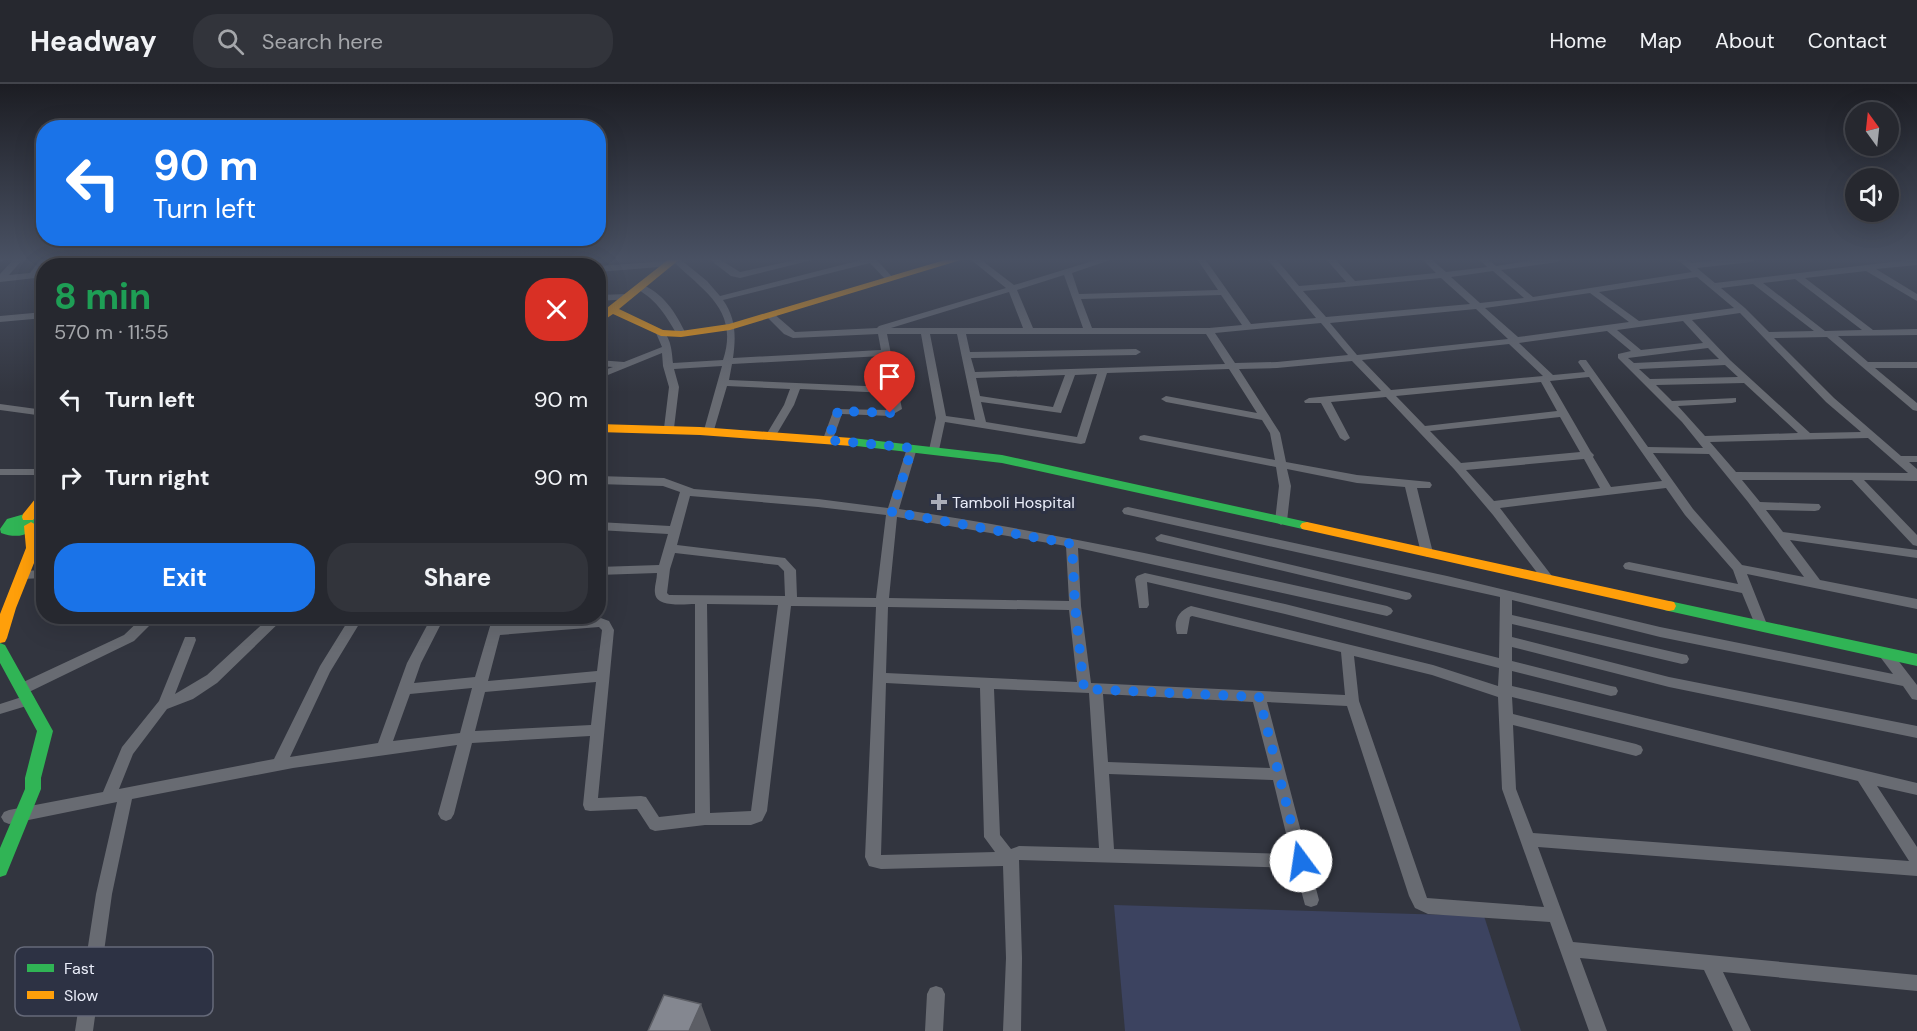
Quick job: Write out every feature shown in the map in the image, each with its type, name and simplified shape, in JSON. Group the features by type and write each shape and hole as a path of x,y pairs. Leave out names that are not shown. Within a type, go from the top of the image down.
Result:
{"street":[{"path":"606,315 620,303"},
{"path":"664,303 681,334"},
{"path":"709,430 731,342 727,313 720,303"},
{"path":"612,310 661,333 681,334 730,327 809,303"},
{"path":"877,331 964,303"},
{"path":"1017,303 1029,331"},
{"path":"1078,303 1088,330"},
{"path":"1232,303 1249,328"},
{"path":"1308,303 1355,358 1458,467 1491,505 1549,580"},
{"path":"1474,303 1514,341 1548,378 1564,413 1608,492"},
{"path":"770,315 790,334 877,331 1209,331 1507,303"},
{"path":"1609,303 1636,323"},
{"path":"1734,303 1830,400 1917,476"},
{"path":"1785,303 1868,365 1917,408"},
{"path":"1836,303 1871,333"},
{"path":"971,375 1232,367 1355,358 1514,341 1742,310"},
{"path":"0,319 36,316"},
{"path":"1683,317 1726,362 1808,437"},
{"path":"1609,328 1639,353"},
{"path":"828,440 838,411 895,412 897,409 886,353 877,331"},
{"path":"1209,331 1275,433 1285,486 1281,521"},
{"path":"925,332 941,418 934,450"},
{"path":"961,332 981,424"},
{"path":"1766,335 1917,332"},
{"path":"661,333 667,348 668,366 674,387 669,428"},
{"path":"1710,345 1621,357 1670,404 1702,439 1758,506 1816,584"},
{"path":"606,373 667,348"},
{"path":"966,355 1136,352"},
{"path":"668,366 886,353"},
{"path":"1583,362 1689,512 1738,568 1762,627"},
{"path":"1631,366 1726,362"},
{"path":"606,363 627,364"},
{"path":"1868,365 1917,365"},
{"path":"941,418 1081,441 1103,371"},
{"path":"976,398 1057,411 1071,372"},
{"path":"1309,401 1592,374"},
{"path":"1647,382 1746,380"},
{"path":"722,383 893,390"},
{"path":"771,435 789,405 796,386"},
{"path":"1166,399 1265,418"},
{"path":"1325,400 1345,438"},
{"path":"1670,404 1732,400"},
{"path":"0,407 36,412"},
{"path":"1422,429 1564,413"},
{"path":"606,428 709,430 934,450 1002,459 1917,660"},
{"path":"1702,439 1871,435"},
{"path":"1144,438 1358,479 1426,485"},
{"path":"912,448 892,512 882,603 873,857 875,861 1009,860"},
{"path":"1645,450 1712,451"},
{"path":"1458,467 1589,455"},
{"path":"1899,459 1917,459"},
{"path":"0,472 36,472"},
{"path":"1733,476 1917,476"},
{"path":"1854,476 1917,542"},
{"path":"606,480 664,483 686,491 892,512 1072,544 1387,611"},
{"path":"1410,484 1427,553"},
{"path":"1491,505 1669,484"},
{"path":"686,491 664,569 661,595 663,598 1075,606"},
{"path":"1758,506 1815,507"},
{"path":"3,531 16,533 29,522 36,510"},
{"path":"1128,510 1506,594 1660,632 1907,682"},
{"path":"0,638 33,548 29,522"},
{"path":"606,526 675,530"},
{"path":"1779,535 1917,554"},
{"path":"1161,538 1406,596"},
{"path":"1268,563 1273,543"},
{"path":"1072,544 1075,606 1101,768 1107,855"},
{"path":"604,624 608,630 590,805 641,802 655,824 757,816 760,811 788,602 790,570 781,561 669,548"},
{"path":"1629,567 1747,590"},
{"path":"1738,568 1917,604"},
{"path":"606,571 664,569"},
{"path":"22,575 36,574"},
{"path":"1143,605 1141,579 1145,577 1611,692"},
{"path":"1506,594 1505,692 1509,789 1598,1031"},
{"path":"701,600 704,819"},
{"path":"1182,632 1184,614 1191,611 1433,670 1505,692 1917,789"},
{"path":"1505,618 1682,659"},
{"path":"0,709 129,638 144,624"},
{"path":"165,702 188,695 212,679 271,624"},
{"path":"279,764 309,699 353,624"},
{"path":"383,749 414,663 435,624"},
{"path":"446,814 497,624"},
{"path":"495,630 572,624"},
{"path":"108,797 127,751 165,702 190,640"},
{"path":"1505,640 1669,682 1917,732"},
{"path":"0,649 45,731 33,778 21,792 0,869"},
{"path":"1347,649 1352,701 1421,903 1428,906 1556,915"},
{"path":"1885,654 1917,695"},
{"path":"405,689 602,676"},
{"path":"881,678 1352,701"},
{"path":"987,684 992,837 1009,860 1014,958 1012,1031"},
{"path":"1259,697 1311,900"},
{"path":"1506,717 1636,750"},
{"path":"0,837 16,816 279,764 465,738 596,730"},
{"path":"1101,768 1279,774"},
{"path":"1863,776 1917,861"},
{"path":"96,947 102,906 126,794"},
{"path":"1527,838 1917,868"},
{"path":"1009,860 1013,855 1019,853 1301,861"},
{"path":"1568,948 1917,983"},
{"path":"1709,962 1742,1031"},
{"path":"934,1031 936,994"},
{"path":"84,1031 86,1016"}],"shaded area":[{"path":"1114,905 1484,916 1521,1031 1125,1031"}],"building":[{"path":"664,995 701,1004 689,1031 648,1031"}],"traffic: fast":[{"path":"852,442 1002,459 1307,526"},
{"path":"28,517 33,520 25,529 18,532 6,530 12,522 28,517"},
{"path":"1669,606 1917,660"},
{"path":"0,649 45,731 33,778 33,789 0,869"}],"traffic: slow":[{"path":"606,315 620,303"},
{"path":"612,310 661,333 681,334 730,327 810,303"},
{"path":"606,428 700,431 852,442"},
{"path":"28,517 36,506"},
{"path":"0,638 9,608 33,548 31,526"},
{"path":"1307,526 1669,606"}],"place":[{"name":"Tamboli Hospital","path":"939,502"}],"route":[{"path":"890,413 838,411 828,440 912,448 892,512 1072,544 1075,606 1084,689 1259,697 1301,861"}]}
